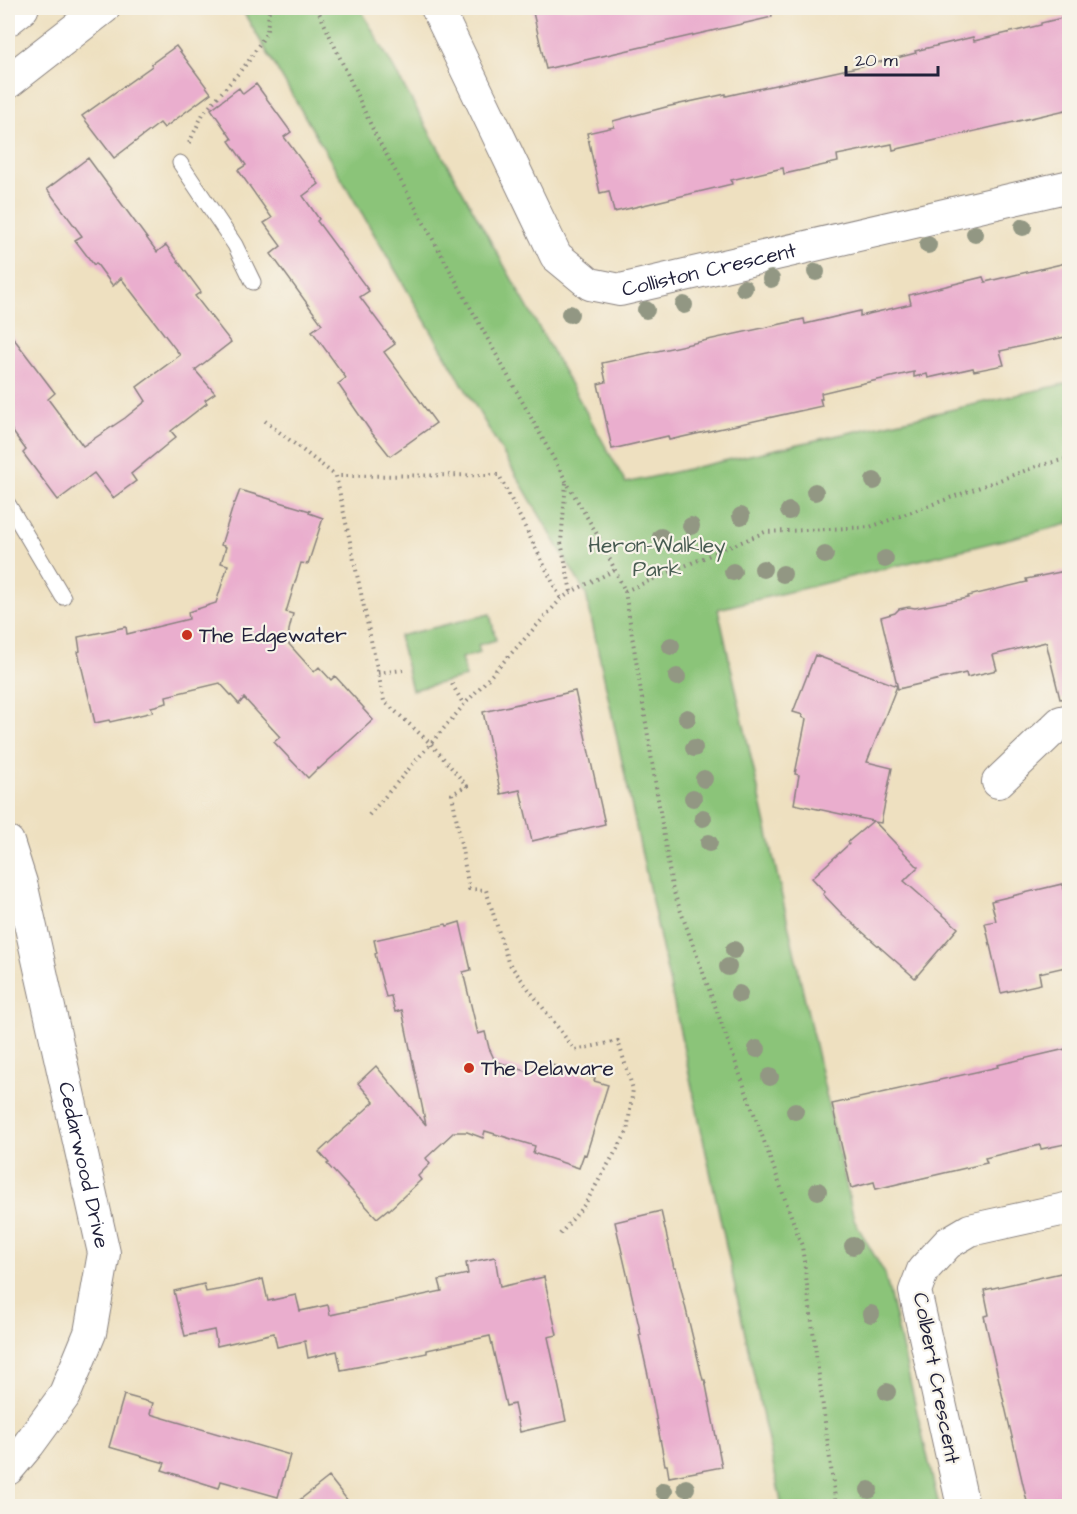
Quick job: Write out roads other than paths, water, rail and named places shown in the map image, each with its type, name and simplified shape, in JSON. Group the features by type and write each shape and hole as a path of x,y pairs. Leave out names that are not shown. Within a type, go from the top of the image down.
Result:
{"main road":[{"path":"8,19 22,8"},
{"path":"8,82 103,8"}],"street":[{"name":"Colliston Crescent","path":"438,8 556,256 590,284 620,290 1070,186"},
{"path":"998,782 1061,722 1070,720"},
{"name":"Cedarwood Drive","path":"8,842 23,895 104,1253 90,1333 64,1396 8,1469"},
{"name":"Colbert Crescent","path":"963,1506 915,1291 923,1270 948,1244 970,1230 1070,1208"}],"lane":[{"path":"180,163 236,245 253,282"},
{"path":"8,504 63,597"}],"place":[{"name":"The Edgewater","path":"187,635"},
{"name":"The Delaware","path":"469,1068"}],"park label":[{"name":"Heron-Walkley Park","path":"657,557"}]}
